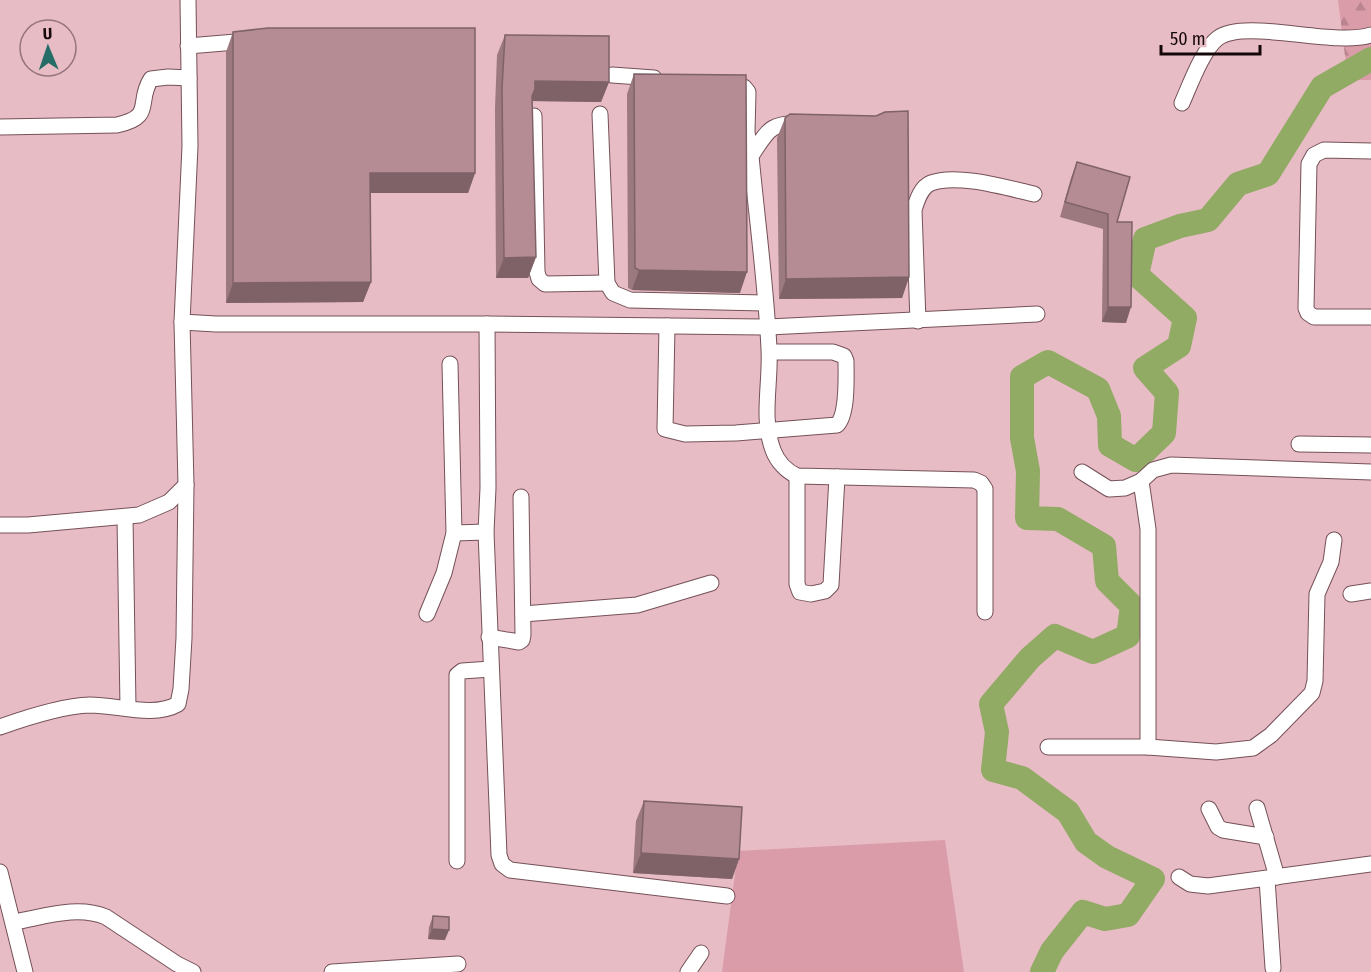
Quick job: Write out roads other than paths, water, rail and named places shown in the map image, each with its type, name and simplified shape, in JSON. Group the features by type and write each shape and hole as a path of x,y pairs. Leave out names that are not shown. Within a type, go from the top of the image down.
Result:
{"street":[{"path":"0,727 66,708 90,705 158,710 178,704 182,688 184,638 186,485 182,322 190,146 188,0"},
{"path":"1182,103 1208,50 1219,37 1239,31 1329,38 1371,35"},
{"path":"188,46 268,38"},
{"path":"612,75 669,79"},
{"path":"0,127 130,123 139,117 144,105 146,86 151,80 168,77 189,78"},
{"path":"714,83 744,87 748,92 747,132 752,156 770,352 767,410 773,450 787,472 797,476 974,480 981,483 986,489 985,612"},
{"path":"600,114 607,283 613,293 630,300 765,303"},
{"path":"534,116 539,279 546,284 607,283"},
{"path":"752,156 764,136 779,124 822,125"},
{"path":"1371,151 1324,150 1314,155 1309,164 1306,308 1308,313 1314,317 1371,317"},
{"path":"918,321 914,210 919,194 930,183 945,180 975,181 1034,194"},
{"path":"182,322 768,327 1037,314"},
{"path":"487,324 486,532 499,855 502,864 510,870 727,897"},
{"path":"667,326 665,429 685,434 769,431 837,425 843,417 846,361 844,356 833,352 770,352"},
{"path":"427,614 444,573 454,533 450,364"},
{"path":"1299,444 1371,445"},
{"path":"1082,472 1109,489 1125,488 1141,481 1153,470 1171,465 1371,472"},
{"path":"797,476 797,584 800,592 811,594 825,591 831,585 837,477"},
{"path":"1141,481 1148,529 1148,747"},
{"path":"0,525 28,525 139,514 169,502 186,485"},
{"path":"489,637 519,642 522,640 521,497"},
{"path":"125,517 128,708"},
{"path":"454,533 486,532"},
{"path":"1048,747 1148,747 1216,752 1253,748 1271,735 1311,693 1315,681 1317,594 1331,562 1334,540"},
{"path":"523,614 637,605 711,583"},
{"path":"1351,594 1371,591"},
{"path":"457,861 457,675 462,671 491,669"},
{"path":"1257,808 1266,837 1272,878 1273,968"},
{"path":"1209,809 1218,827 1223,830 1266,837"},
{"path":"1179,877 1198,886 1371,864"},
{"path":"0,872 2,890 14,922 26,972"},
{"path":"14,922 81,910 95,912 177,964 194,972"},
{"path":"688,972 701,953"},
{"path":"339,972 458,964"}],"waterway":[{"path":"1042,972 1052,951 1083,912 1105,919 1128,915 1153,879 1107,857 1086,842 1068,812 1022,778 993,770 997,732 991,704 1030,658 1055,636 1093,652 1128,636 1132,606 1107,581 1104,546 1058,519 1027,518 1028,471 1022,438 1022,377 1048,362 1098,389 1109,416 1110,445 1136,460 1164,433 1167,393 1145,368 1179,346 1185,318 1137,275 1145,239 1180,226 1208,220 1238,184 1268,174 1322,87 1371,59"}]}
